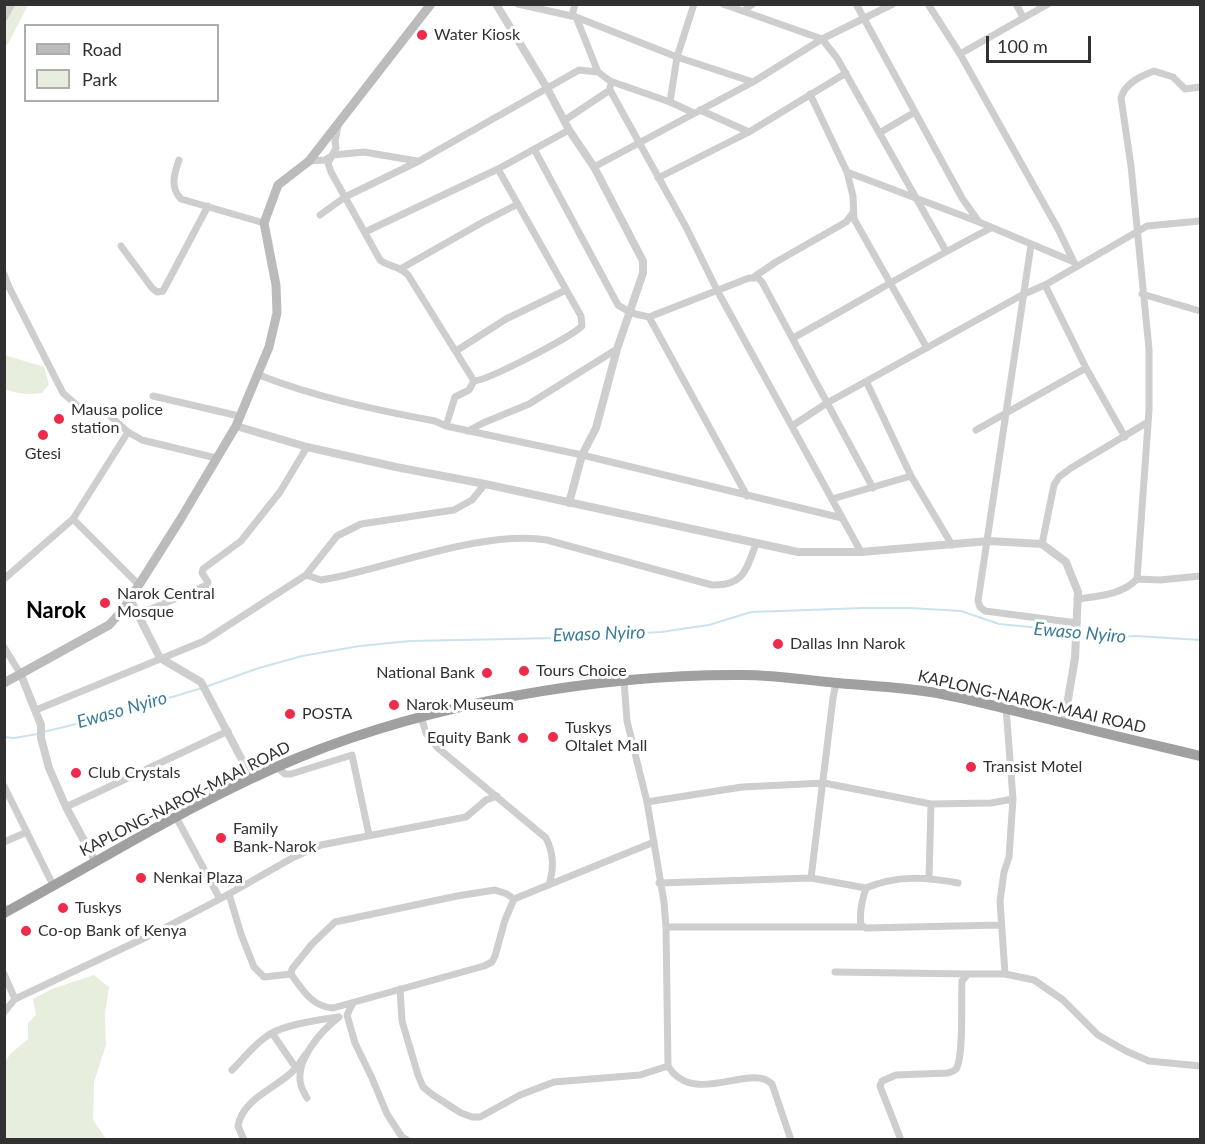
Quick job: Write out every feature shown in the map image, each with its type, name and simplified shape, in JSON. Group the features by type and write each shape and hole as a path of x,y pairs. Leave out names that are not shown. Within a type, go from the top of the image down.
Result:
{"highway":[{"name":"KAPLONG-NAROK-MAAI ROAD","path":"4,913 176,818 277,767 324,747 422,717 528,693 624,681 741,675 781,676 912,689 1006,708 1200,756"}],"main road":[{"path":"4,683 109,625 139,585 237,421 259,375 269,347 277,313 276,285 264,223 278,185 309,161 431,4"}],"street":[{"path":"4,18 12,4"},
{"path":"496,4 547,88 569,130 594,167 643,261 643,273 617,349 596,428 582,455 569,503"},
{"path":"518,4 574,17 677,57 753,82"},
{"path":"575,4 574,17 598,72 610,81 697,111 749,132"},
{"path":"670,102 677,57 694,4"},
{"path":"723,4 822,39 837,58 881,132 946,251"},
{"path":"743,10 753,4"},
{"path":"856,4 962,198 979,222"},
{"path":"594,167 753,82 822,39 892,4"},
{"path":"928,4 960,54 1058,229 1075,264"},
{"path":"1016,4 1023,17"},
{"path":"960,54 1048,4"},
{"path":"320,215 345,197 418,161 579,70 598,72"},
{"path":"1137,579 1148,422 1149,349 1131,166 1121,98 1123,90 1134,81 1154,71 1173,77 1185,89 1200,87"},
{"path":"658,178 749,132 846,73"},
{"path":"610,81 610,90 861,552"},
{"path":"565,120 610,90"},
{"path":"810,94 847,172 855,211 854,219 927,348"},
{"path":"881,132 915,112"},
{"path":"341,118 333,154 328,163 329,168 380,260 387,266 402,268 518,204"},
{"path":"365,232 498,169 569,130"},
{"path":"534,149 618,304 631,313 649,317 754,277 846,222 855,211"},
{"path":"309,161 325,160 333,154 364,152 418,161"},
{"path":"179,160 173,183 176,194 181,199 264,223"},
{"path":"446,426 455,397 469,390 474,381 483,379 581,328 583,321 498,169"},
{"path":"847,172 979,222 1075,264"},
{"path":"121,246 152,288 157,292 163,291 208,206"},
{"path":"792,426 1022,295 1045,285 1075,264 1137,234 1147,226 1200,221"},
{"path":"793,338 991,228"},
{"path":"1031,245 978,601 980,607 985,610 1019,617 1077,623"},
{"path":"402,268 474,381"},
{"path":"4,274 63,393 80,408 108,414 128,432 142,440 216,458"},
{"path":"754,277 762,282 873,488"},
{"path":"1045,285 1086,368 1125,437"},
{"path":"456,351 506,319 566,290"},
{"path":"1142,294 1200,311"},
{"path":"649,317 747,496"},
{"path":"468,431 529,404 617,349"},
{"path":"976,430 1086,368"},
{"path":"259,375 333,399 582,455 843,518"},
{"path":"867,383 911,476 952,545"},
{"path":"153,396 237,421 307,447 798,552 861,552 988,541 1041,544 1066,562 1076,585 1075,658 1064,723"},
{"path":"1041,544 1056,481 1071,468 1148,422"},
{"path":"4,579 72,519 128,432"},
{"path":"137,615 207,585 208,582 202,573 203,569 241,541 248,533 279,492 307,447"},
{"path":"832,499 911,476"},
{"path":"36,711 204,641 306,575 336,536 361,524 454,510 472,500 485,484"},
{"path":"72,519 139,585"},
{"path":"306,575 321,580 337,578 465,546 529,537 712,585 720,585 731,584 742,576 756,544"},
{"path":"1077,598 1109,594 1126,588 1137,579 1160,580 1200,576"},
{"path":"130,599 160,658 201,682 252,779"},
{"path":"4,647 21,675 36,711 49,768 66,807 95,861"},
{"path":"624,681 627,721 647,801 664,902 668,1066 678,1079 689,1083 719,1083 755,1078 769,1081 791,1140"},
{"path":"812,878 832,698 836,683"},
{"path":"1005,974 1000,925 1002,889 1004,872 1010,857 1013,830 1006,708"},
{"path":"422,717 431,741 546,838 553,860 549,885"},
{"path":"66,807 228,731"},
{"path":"277,767 285,774 291,774 352,755 369,835"},
{"path":"647,801 742,787 824,783 931,804 991,803 1013,799"},
{"path":"4,786 53,885"},
{"path":"4,1012 15,999 153,934 316,847 466,817 486,800 497,796"},
{"path":"929,878 931,804"},
{"path":"176,818 220,899"},
{"path":"4,842 27,832"},
{"path":"291,974 306,994 320,1005 333,1008 484,966 492,962 514,899 654,842"},
{"path":"659,883 812,878 866,888 890,880 929,878 958,883"},
{"path":"863,927 860,921 866,888"},
{"path":"291,974 292,969 312,944 334,922 495,890 514,899"},
{"path":"229,894 254,967 264,977 291,974"},
{"path":"666,927 1000,925"},
{"path":"835,972 1005,974 1034,980 1063,1000 1098,1035 1140,1059 1200,1066"},
{"path":"4,974 15,999"},
{"path":"902,1140 880,1086 882,1081 896,1075 954,1071 958,1065 961,1043 962,981 968,974"},
{"path":"400,989 402,1021 423,1087 461,1113 472,1117 480,1117 520,1095 554,1082 640,1075 668,1066"},
{"path":"353,1003 347,1015 355,1043 387,1114 402,1137 407,1140"},
{"path":"232,1070 256,1044 272,1033 318,1020 347,1015"},
{"path":"244,1140 238,1126 244,1113 255,1100 296,1068 324,1030 338,1017"},
{"path":"272,1033 296,1068"},
{"path":"306,1054 300,1084 307,1098"}],"green space":[{"path":"5,5 28,5 5,46"},
{"path":"5,355 44,367 49,384 42,393 23,394 5,389"},
{"path":"94,975 109,987 105,1014 106,1045 94,1082 93,1120 106,1139 5,1139 5,1063 10,1054 28,1039 28,1023 36,1015 33,999 52,989"}],"waterway":[{"name":"Ewaso Nyiro","path":"208,686 302,656 360,646 410,641 557,638 661,632 709,625 751,612 864,608 961,611 999,624 1030,627 1072,636"},
{"name":"Ewaso Nyiro","path":"1078,637 1136,636 1200,640"},
{"name":"Ewaso Nyiro","path":"43,732 106,717 202,688"},
{"name":"Ewaso Nyiro","path":"4,737 14,738 38,734"}],"place":[{"name":"Water Kiosk","path":"422,35"},
{"name":"Mausa police station","path":"59,419"},
{"name":"Gtesi","path":"43,435"},
{"name":"Narok Central Mosque","path":"105,603"},
{"name":"Dallas Inn Narok","path":"778,644"},
{"name":"Tours Choice","path":"524,671"},
{"name":"National Bank","path":"487,673"},
{"name":"Narok Museum","path":"394,705"},
{"name":"POSTA","path":"290,714"},
{"name":"Tuskys Oltalet Mall","path":"553,737"},
{"name":"Equity Bank","path":"523,738"},
{"name":"Transist Motel","path":"971,767"},
{"name":"Club Crystals","path":"76,773"},
{"name":"Family Bank-Narok","path":"221,838"},
{"name":"Nenkai Plaza","path":"141,878"},
{"name":"Tuskys","path":"63,908"},
{"name":"Co-op Bank of Kenya","path":"26,931"}],"district":[{"name":"Narok","path":"56,611"}]}
